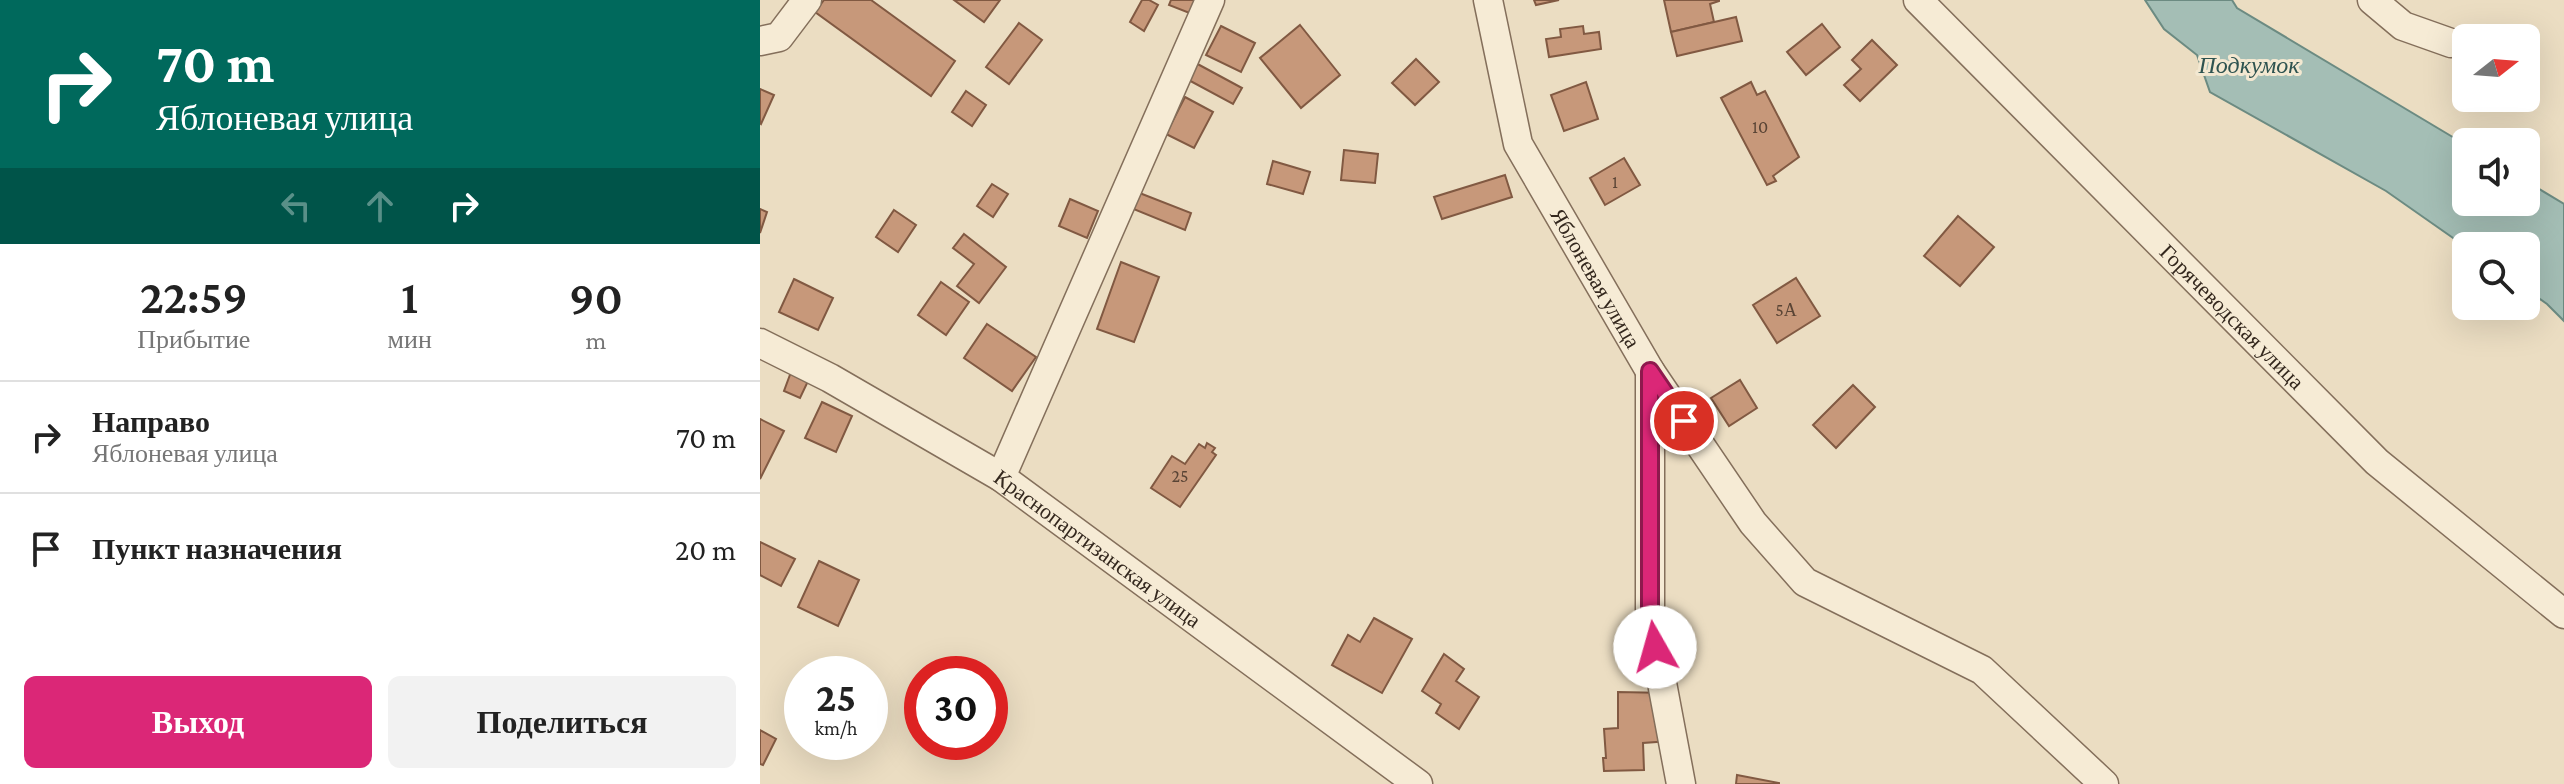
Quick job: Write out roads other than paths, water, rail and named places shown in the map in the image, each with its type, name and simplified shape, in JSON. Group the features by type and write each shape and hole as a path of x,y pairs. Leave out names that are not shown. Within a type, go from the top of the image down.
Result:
{"street":[{"path":"760,41 779,37 807,0"},
{"path":"1001,477 1210,0"},
{"name":"Яблоневая улица","path":"1488,0 1518,144 1650,371 1753,523 1805,582 1982,670 2104,784"},
{"name":"Горячеводская улица","path":"1918,0 2377,462 2564,614"},
{"path":"2372,0 2403,26 2451,43"},
{"name":"Краснопартизанская улица","path":"760,343 830,378 1001,477 1418,784"},
{"path":"1650,371 1650,619 1681,784"}],"water":[{"name":"Подкумок","path":"2145,0 2232,0 2237,8 2452,137 2452,216 2540,216 2540,189 2564,204 2564,321 2540,299 2540,232 2452,232 2452,237 2386,191 2210,92 2197,55 2164,29"}]}
